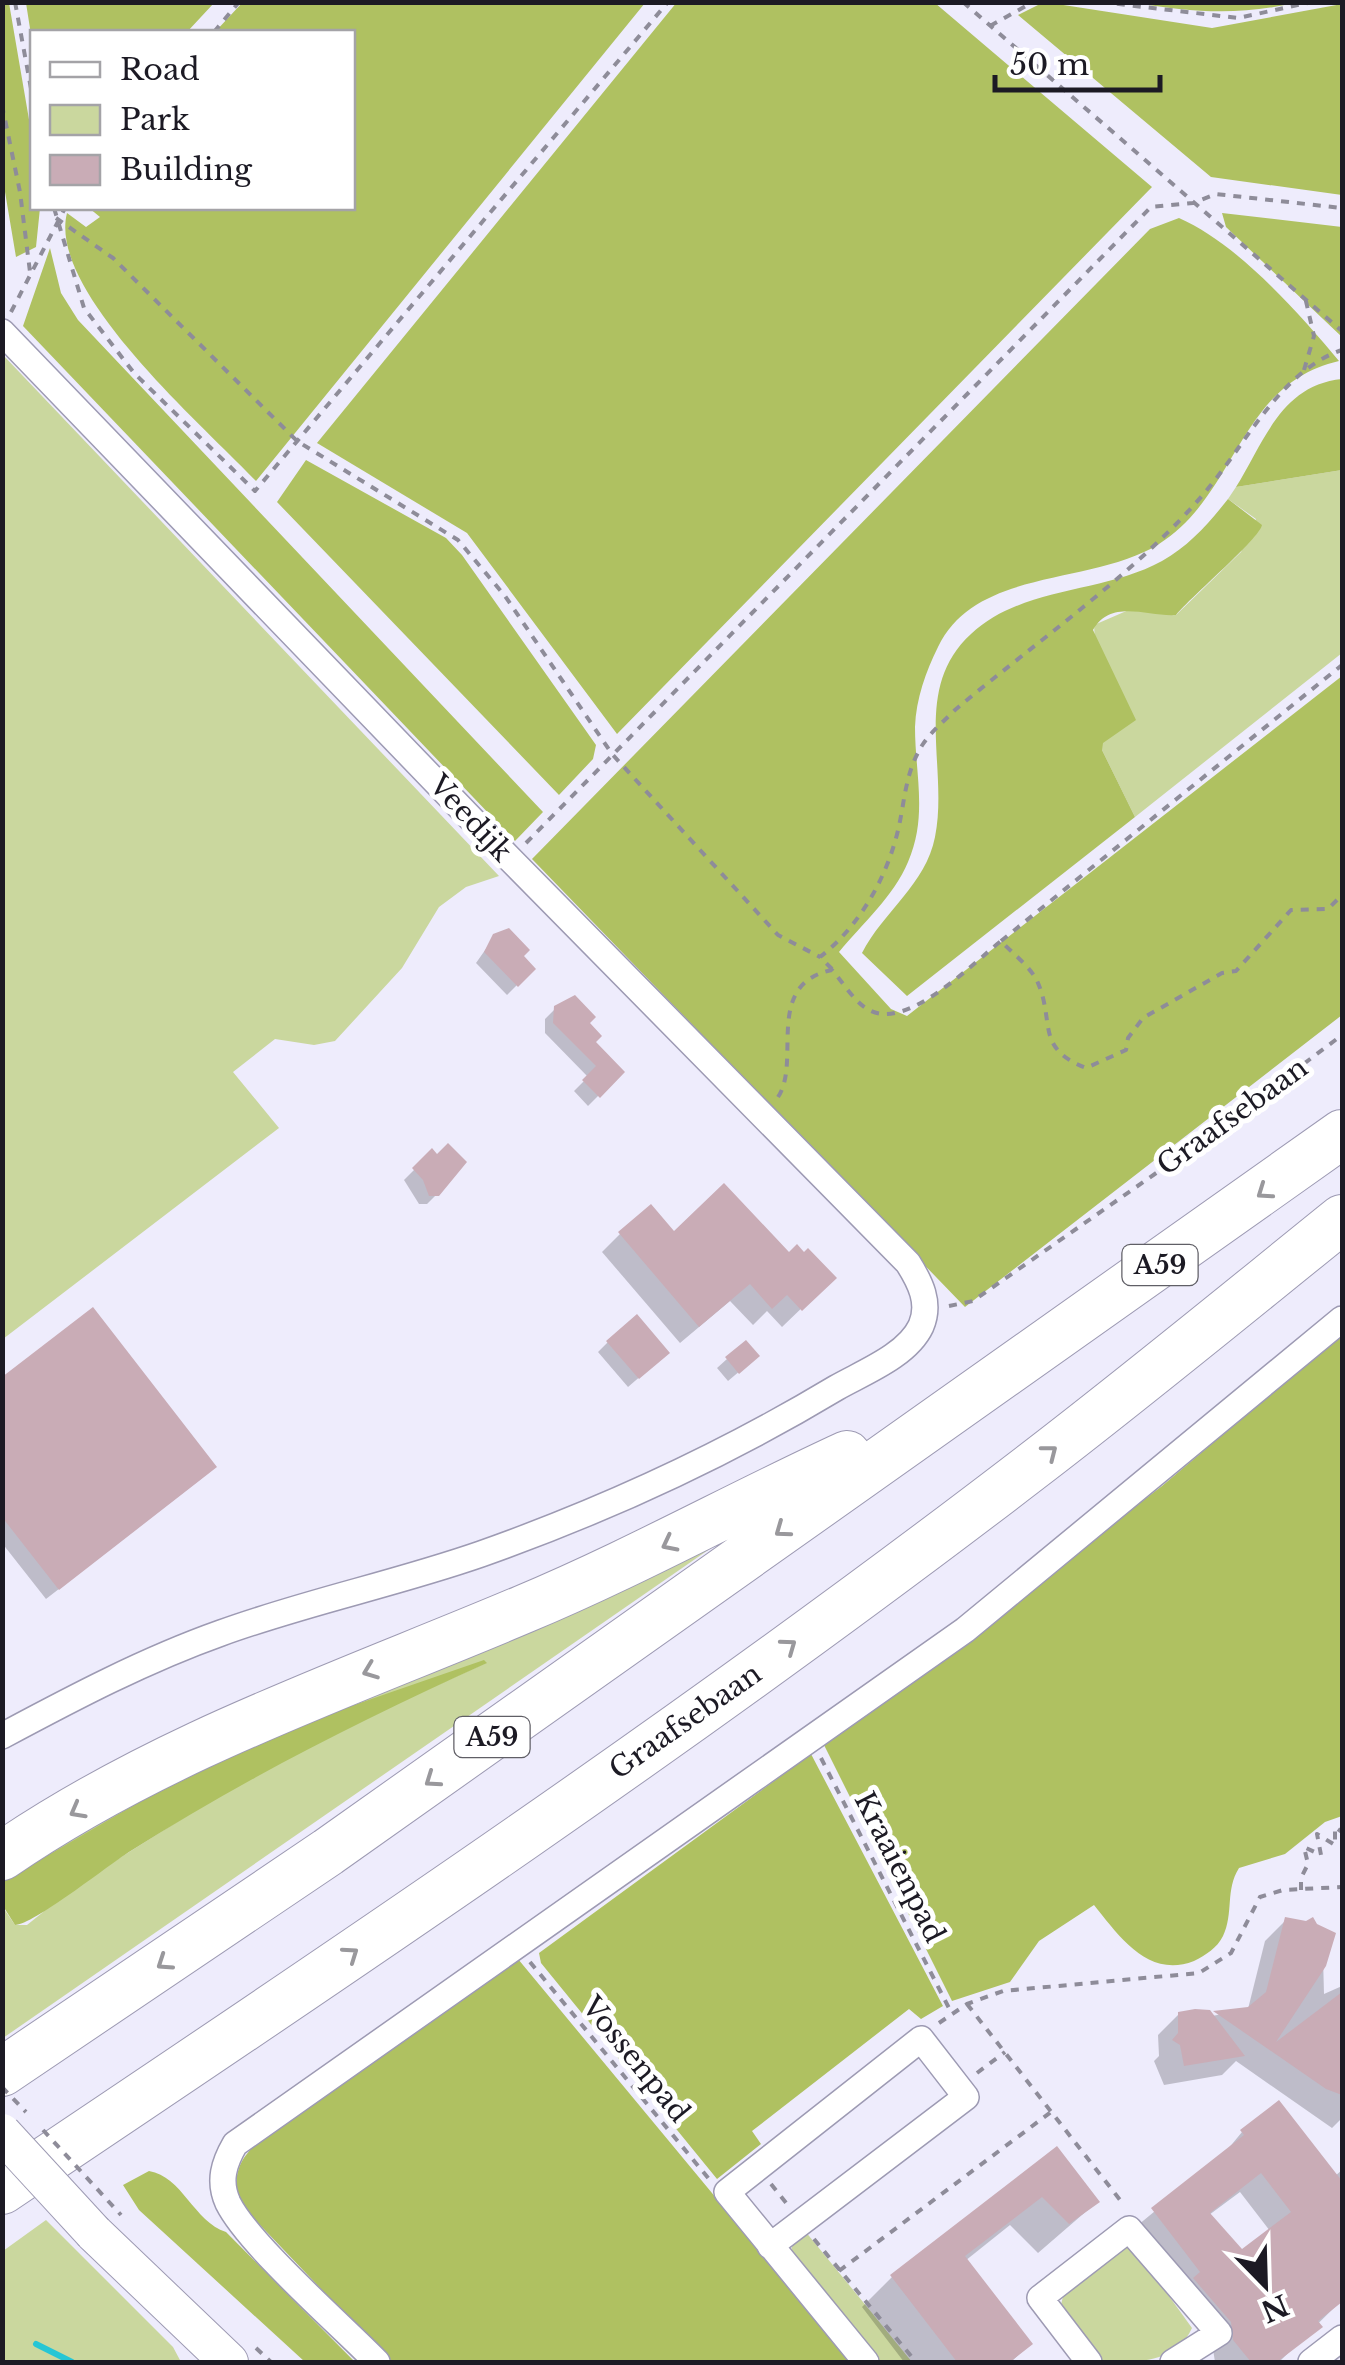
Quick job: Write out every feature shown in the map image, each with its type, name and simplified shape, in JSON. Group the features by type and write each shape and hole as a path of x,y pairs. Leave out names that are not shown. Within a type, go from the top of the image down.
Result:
{"highway":[{"name":"A59","path":"2,2072 328,1852 1342,1134"},
{"name":"Graafsebaan","path":"2,2190 272,2010 825,1621 1030,1468 1342,1219"},
{"name":"A59","path":"2,1856 37,1832 184,1753 337,1684 623,1567 977,1394"},
{"name":"A59","path":"2,2223 141,2125 272,2010"}],"street":[{"name":"Veedijk","path":"6,324 510,860 908,1263 918,1280 924,1310"},
{"path":"2,1736 99,1684 219,1634 478,1555 634,1495 733,1449 894,1354 920,1326 924,1310"},
{"path":"378,2362 256,2238 228,2202 222,2169 234,2144 965,1630 1342,1319"},
{"path":"770,2246 966,2097 921,2039 727,2192 770,2246 866,2362"},
{"path":"16,2124 229,2362"},
{"path":"1089,2362 1040,2298 1129,2229 1219,2333 1173,2362"},
{"path":"1311,2362 1342,2338"}],"path":[{"path":"15,2 30,83"},
{"path":"216,30 239,2"},
{"path":"54,210 84,308 134,373 256,491 668,2"},
{"path":"962,2 1342,330"},
{"path":"990,26 1033,2"},
{"path":"1101,2 1238,18 1312,2"},
{"path":"2,105 20,192 30,272"},
{"path":"510,860 1129,225 1151,207 1194,203 1216,194 1342,208"},
{"path":"6,324 63,210"},
{"path":"56,218 113,258 297,441 458,540 505,596 612,754 778,936 820,958 868,1010 893,1015 916,1008 1342,665"},
{"path":"1304,294 1314,336 1304,370"},
{"path":"820,958 837,944 868,902 891,858 906,779 923,743 954,710 1189,515 1265,412 1304,370 1342,350"},
{"path":"1001,941 1038,981 1048,1038 1056,1052 1086,1068 1126,1050 1128,1038 1142,1018 1246,963 1291,910 1328,909 1342,896"},
{"path":"762,1116 782,1092 788,1071 786,1026 794,1000 805,984 832,970"},
{"name":"Graafsebaan","path":"924,1310 973,1301 1192,1148 1342,1035"},
{"name":"Kraaienpad","path":"812,1741 951,2012"},
{"path":"1302,1891 1301,1878 1308,1864 1304,1846 1321,1855 1317,1834 1335,1845 1335,1827 1342,1832"},
{"path":"921,2039 951,2012 1003,1991 1199,1973 1230,1953 1260,1898 1271,1892 1342,1887"},
{"name":"Vossenpad","path":"518,1947 716,2188 727,2192"},
{"path":"967,2004 1132,2216 1129,2229"},
{"path":"958,2087 1005,2052"},
{"path":"2,2086 16,2124"},
{"path":"916,2362 839,2271 1051,2112"},
{"path":"42,2129 108,2224"}],"green space":[{"path":"26,2 214,3 189,30 30,30"},
{"path":"677,2 935,3 1152,187 617,734 467,533 317,443"},
{"path":"1044,2 1212,28 1342,4 1342,195 1211,177 1018,15"},
{"path":"2,3 9,3 30,125 30,210 40,210 36,247 16,257 3,180"},
{"path":"242,3 645,3 256,481 134,356 81,280 67,245 67,213 86,227 100,217 91,210 355,210 355,30 217,30"},
{"path":"1135,3 1294,3 1214,11"},
{"path":"1222,213 1342,227 1342,337 1226,227"},
{"path":"1179,218 1201,229 1245,262 1339,361 1306,373 1280,392 1259,416 1207,497 1186,522 1159,544 1102,567 1007,590 979,603 956,621 938,647 917,706 919,811 908,862 895,886 839,952 891,1009 907,1016 1342,676 1342,1015 965,1307 532,859 1150,229"},
{"path":"50,248 61,293 78,320 543,812 515,841 23,326"},
{"path":"3,355 499,876 466,887 439,907 402,968 335,1041 314,1045 275,1039 233,1072 279,1128 3,1339"},
{"path":"1342,379 1342,470 1236,487 1289,404 1304,392"},
{"path":"306,460 446,538 462,555 596,745 593,759 559,795 277,502"},
{"path":"1342,470 1342,653 1135,817 1102,750 1094,625 1131,609 1176,615 1241,552 1256,519 1228,499 1236,487"},
{"path":"1228,499 1262,525 1250,542 1176,615 1120,612 1101,620 1093,630 1136,720 1103,743 1102,750 1135,817 907,996 862,953 930,854 938,810 937,704 942,679 953,656 971,634 1014,607 1114,580 1162,561 1198,533"},
{"path":"1342,1334 1342,1816 1325,1822 1285,1854 1239,1868 1223,1936 1211,1951 1194,1961 1178,1965 1149,1959 1124,1941 1094,1905 1039,1941 1010,1982 952,2001 824,1745 1162,1486"},
{"path":"766,1510 3,2038 2,1906 15,1925 27,1925 77,1885 210,1801 356,1722 486,1663 351,1706 195,1770 3,1882 3,1873 191,1766"},
{"path":"484,1660 487,1663 350,1728 216,1800 24,1922 15,1925 3,1906 2,1882 194,1770 351,1706"},
{"path":"811,1754 943,2006 921,2019 909,2009 752,2131 761,2144 717,2179 541,1963 539,1953"},
{"path":"518,1959 852,2362 391,2362 237,2201 242,2161 271,2130"},
{"path":"149,2171 170,2181 205,2219 226,2232 355,2362 305,2362 139,2210 123,2185"},
{"path":"46,2220 173,2347 181,2362 3,2362 3,2251"},
{"path":"805,2231 912,2362 876,2362 790,2254 794,2240"},
{"path":"1123,2246 1138,2253 1192,2328 1185,2340 1164,2355 1139,2361 1099,2362 1060,2309 1065,2288"}],"building":[{"path":"509,928 530,950 524,956 536,969 518,987 484,952 493,934"},
{"path":"575,995 596,1017 590,1023 602,1036 596,1042 625,1072 600,1098 582,1080 596,1066 553,1023 554,1006"},
{"path":"448,1143 467,1162 439,1196 429,1196 423,1180 412,1168 432,1148 437,1154"},
{"path":"724,1183 789,1252 797,1244 804,1252 808,1248 837,1278 802,1311 787,1295 772,1309 750,1284 699,1327 618,1232 651,1204 674,1231"},
{"path":"93,1307 217,1467 59,1590 2,1517 2,1377"},
{"path":"637,1314 670,1353 639,1379 606,1341"},
{"path":"746,1340 760,1356 739,1374 725,1357"},
{"path":"1285,1917 1306,1921 1313,1917 1317,1924 1336,1933 1326,1966 1276,2042 1342,1992 1342,2095 1326,2089 1213,2011 1248,2007 1266,1992"},
{"path":"1210,2010 1245,2056 1184,2066 1180,2045 1172,2040 1178,2033 1178,2012"},
{"path":"1279,2100 1342,2181 1342,2302 1318,2321 1323,2327 1277,2362 1251,2362 1233,2340 1231,2322 1193,2278 1200,2272 1151,2208 1244,2135 1240,2130","holes":["1261,2173 1291,2212 1242,2249 1210,2213"]},
{"path":"1057,2146 1100,2202 1069,2224 1042,2197 965,2256 1033,2344 1010,2362 957,2362 890,2275"}],"waterway":[{"path":"36,2344 72,2362"}]}
